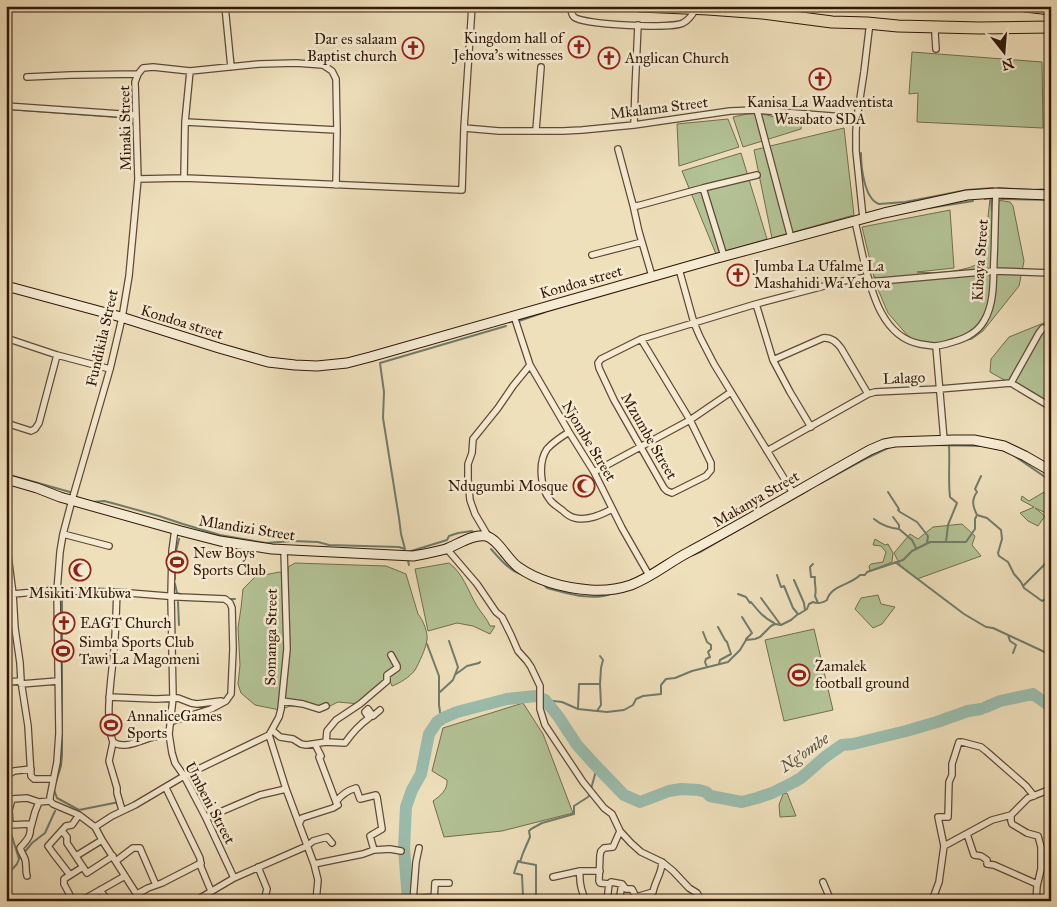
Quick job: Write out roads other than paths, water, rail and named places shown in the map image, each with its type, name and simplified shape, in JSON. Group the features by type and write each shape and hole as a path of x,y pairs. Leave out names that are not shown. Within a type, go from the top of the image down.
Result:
{"highway":[{"path":"639,6 762,13 832,22 871,24 980,28 1051,27"},
{"path":"1025,6 1044,8"}],"street":[{"path":"224,6 231,67"},
{"path":"464,128 472,6"},
{"path":"572,6 571,12 574,17 582,21 676,26 691,16 696,8"},
{"name":"Kibaya Street","path":"871,24 857,118 856,151 859,220 869,280 876,302 883,317 904,339 936,347 962,340 973,334 984,322 992,299 996,193"},
{"path":"634,125 638,25"},
{"path":"936,49 935,33 937,27"},
{"name":"Minaki Street","path":"336,185 336,79 332,71 323,66 296,63 259,64 190,71 154,67 143,68 138,74 135,82 138,179 184,178 336,185 462,190 464,128"},
{"path":"536,130 541,66"},
{"path":"184,178 185,122 190,71"},
{"path":"27,77 138,74"},
{"path":"6,106 136,115"},
{"path":"757,110 791,238"},
{"name":"Mkalama Street","path":"464,128 498,131 572,131 634,125 730,111 757,110 857,118"},
{"path":"185,122 337,130"},
{"path":"618,149 652,276"},
{"path":"633,205 644,205 757,174"},
{"name":"Fundikila Street","path":"50,801 57,762 59,733 57,590 60,552 63,534 110,369 122,317 129,276 138,179"},
{"path":"703,188 724,256"},
{"name":"Kondoa street","path":"6,286 122,317 268,362 317,366 347,363 370,357 652,276 859,220 967,195 996,193 1051,195"},
{"path":"592,255 642,242"},
{"path":"679,269 700,338 793,493"},
{"name":"Mzumbe Street","path":"641,338 690,420 711,462 711,470 706,476 672,493 664,488 614,400 599,368 598,363 601,360 641,338 843,280 922,278 993,270 1051,273"},
{"path":"756,304 773,360 811,426"},
{"name":"Njombe Street","path":"514,316 530,365 594,472 612,509 650,576"},
{"path":"1051,328 1044,328 1039,333 1010,383 1051,407"},
{"path":"6,338 57,355 110,369"},
{"path":"773,360 822,338 831,339 841,348 868,394"},
{"path":"936,347 944,440"},
{"path":"6,423 32,431 35,429 39,423 57,355"},
{"path":"488,536 474,514 470,500 468,464 472,453 473,440 530,365"},
{"name":"Lalago","path":"767,450 868,394 875,392 1010,383"},
{"path":"594,472 690,420 731,392"},
{"path":"569,432 546,450 542,465 544,491 551,501 567,515 575,518 585,519 598,516 612,509"},
{"name":"Makanya Street","path":"488,536 496,542 518,567 533,575 567,587 593,590 618,588 650,576 793,493 884,444 913,440 974,440 1004,446 1051,471"},
{"name":"Mlandizi Street","path":"6,479 72,500 220,541 284,550 413,556 447,548 473,537 488,536"},
{"name":"Umbeni Street","path":"175,529 172,551 173,698 170,722 174,759 206,818 234,878"},
{"path":"63,534 109,546"},
{"path":"6,540 9,584 14,594 15,628 28,726 31,776 34,779 53,779"},
{"path":"447,548 496,612 502,617 518,651 531,667 540,686 540,709 545,725 586,787 604,808 612,814 620,831 631,843 641,852 662,862 689,888 697,893 702,901"},
{"name":"Somanga Street","path":"270,733 279,717 286,649 284,550"},
{"path":"14,594 57,590 116,592 225,599 230,602 232,608 231,694 226,701 211,709 170,722"},
{"path":"116,592 110,697 110,729 113,742 109,761 122,810"},
{"path":"326,742 327,731 336,720 360,704 387,681 387,675 397,668 391,655"},
{"path":"6,682 58,681"},
{"path":"110,697 178,698 191,704 226,701"},
{"path":"282,701 303,704 319,709 326,706"},
{"path":"92,825 135,805 184,776 270,733 293,739 301,744 326,742 345,744 359,725 368,718 365,712 368,709 373,716 380,710"},
{"path":"270,733 286,788 314,864 318,880 316,901"},
{"path":"113,742 117,745 127,745 170,734"},
{"path":"932,901 939,882 944,846 938,818 948,817 949,782 952,775 952,764 960,742 980,747 986,751 1026,786 1034,796"},
{"path":"299,824 302,818 338,805 315,744"},
{"path":"6,773 14,770 31,769"},
{"path":"166,788 174,801 200,858 201,867 211,891"},
{"path":"206,818 260,795 286,788"},
{"path":"336,802 339,798 356,788 360,798 377,796 382,829 370,836 374,850"},
{"path":"944,846 992,820 1012,815 1028,798 1051,789"},
{"path":"31,828 30,824 15,824 8,827 9,800 26,798 39,802 50,801 79,816 92,825 141,901"},
{"path":"27,876 25,858 20,848 30,835 39,802"},
{"path":"1012,815 1011,821 1014,825 1027,833 1038,836 1041,847 1041,872 1037,884 1036,901"},
{"path":"70,875 48,846 66,826 72,825 79,816"},
{"path":"62,831 67,837 67,843 87,873 133,848 140,848 156,885"},
{"path":"620,831 612,848 604,848 601,851 600,883 622,884 626,889 632,889 634,899 653,892 661,872 662,862"},
{"path":"967,834 974,854 987,860 987,864 994,865 1037,884"},
{"path":"199,900 234,878 307,846 313,841 327,837 332,843"},
{"path":"76,856 102,840"},
{"path":"419,848 413,900 434,899 435,883 450,884"},
{"path":"314,864 374,850 390,849 401,852"},
{"path":"137,894 201,863"},
{"path":"74,901 64,884 64,879 83,867"},
{"path":"258,867 267,889 264,901"},
{"path":"553,877 580,871 600,871"},
{"path":"580,871 581,890 586,901"},
{"path":"85,901 125,876"},
{"path":"823,882 832,901"},
{"path":"607,901 609,884"},
{"path":"619,901 622,884"},
{"path":"100,890 108,901"}],"waterway":[{"path":"6,109 132,118"},
{"path":"861,153 864,182 870,196 879,204 905,202 967,190 993,188"},
{"path":"998,188 1051,189"},
{"path":"985,199 991,198 992,211"},
{"path":"1001,199 1051,200"},
{"path":"929,208 973,201"},
{"path":"519,321 545,312"},
{"path":"405,549 383,418 384,392 380,363 506,326"},
{"path":"937,445 982,446"},
{"path":"545,700 562,702 578,709 607,712 624,710 633,705 636,699 643,696 661,694 661,685 666,679 728,662 740,650 746,640 760,637 771,626 775,624 781,625 791,620 807,609 809,604 813,602 818,603 827,600 833,591 860,575 865,575 867,572 903,560 912,551 930,542 946,542 948,525 957,503 950,497 949,445"},
{"path":"819,484 890,447"},
{"path":"1013,455 1045,477 1051,479"},
{"path":"6,474 70,492"},
{"path":"977,515 973,501 977,492 975,489 981,476"},
{"path":"888,492 898,510 917,522 928,536 927,543"},
{"path":"75,497 92,502 104,501 112,503 220,535 266,543 318,542 329,545 399,547 405,549"},
{"path":"747,525 769,512"},
{"path":"946,542 966,542 975,529 977,515 987,518 1001,530 1002,539 998,553 999,556 1008,562 1024,588 1042,601 1051,595"},
{"path":"893,517 899,525 899,529 912,540 916,548"},
{"path":"874,519 885,526 899,529"},
{"path":"693,555 743,527"},
{"path":"408,552 447,540 449,536 458,533 473,532"},
{"path":"175,564 179,539"},
{"path":"443,546 452,542"},
{"path":"491,549 510,568 524,575"},
{"path":"408,558 409,565"},
{"path":"1024,585 1048,560 1051,560"},
{"path":"895,562 964,614 986,627 993,628 1051,655"},
{"path":"813,564 810,567 811,577 815,577 815,596 818,603"},
{"path":"175,567 175,579"},
{"path":"777,575 781,587 784,586 793,608 798,614"},
{"path":"794,580 805,610"},
{"path":"175,584 177,593 183,595"},
{"path":"543,584 547,588 580,596 597,597 613,593"},
{"path":"55,785 61,766 62,755 62,593"},
{"path":"738,594 746,597 761,614 774,623"},
{"path":"761,598 780,624"},
{"path":"227,599 235,599"},
{"path":"1046,599 1051,604"},
{"path":"178,602 179,625"},
{"path":"742,617 752,633 746,640"},
{"path":"718,627 727,642 731,654 720,660 719,664"},
{"path":"703,632 707,642 711,645 711,649 708,652 710,657 705,662 707,667"},
{"path":"1008,635 1010,641 1016,645 1013,653"},
{"path":"440,692 453,680 458,667 449,641"},
{"path":"427,644 439,676 439,705 443,718"},
{"path":"578,708 579,684 600,684 603,660 600,656"},
{"path":"456,674 467,666 480,662"},
{"path":"597,711 601,705 600,684"},
{"name":"Ng'ombe","path":"986,707 1000,701 1033,694 1051,707"},
{"path":"408,901 404,848 406,807 412,790 421,774 429,734 437,722 457,712 507,699 536,696 545,700 577,745 624,795 640,802 669,791 681,789 699,790 706,792 710,796 742,802 772,793 794,782 842,745 906,731 968,711 981,709"},
{"path":"56,697 56,720"},
{"path":"591,789 597,767"},
{"path":"54,790 57,798 79,810 119,802"},
{"path":"529,901 529,899 523,897 522,875 514,873 530,837 529,831 542,823 574,814 574,806 590,794"},
{"path":"19,859 32,843 45,833 55,811"},
{"path":"6,876 19,859 10,830"},
{"path":"520,862 536,865 536,901"}],"place":[{"name":"Kingdom hall of Jehova's witnesses","path":"579,47"},
{"name":"Dar es salaam Baptist church","path":"413,48"},
{"name":"Anglican Church","path":"609,58"},
{"name":"Kanisa La Waadventista Wasabato SDA","path":"820,79"},
{"name":"Jumba La Ufalme La Mashahidi Wa Yehova","path":"738,275"},
{"name":"Ndugumbi Mosque","path":"584,486"},
{"name":"New Boys Sports Club","path":"177,562"},
{"name":"Msikiti Mkubwa","path":"80,570"},
{"name":"EAGT Church","path":"64,623"},
{"name":"Simba Sports Club Tawi La Magomeni","path":"63,651"},
{"name":"Zamalek football ground","path":"799,675"},
{"name":"AnnaliceGames Sports","path":"111,725"}]}
